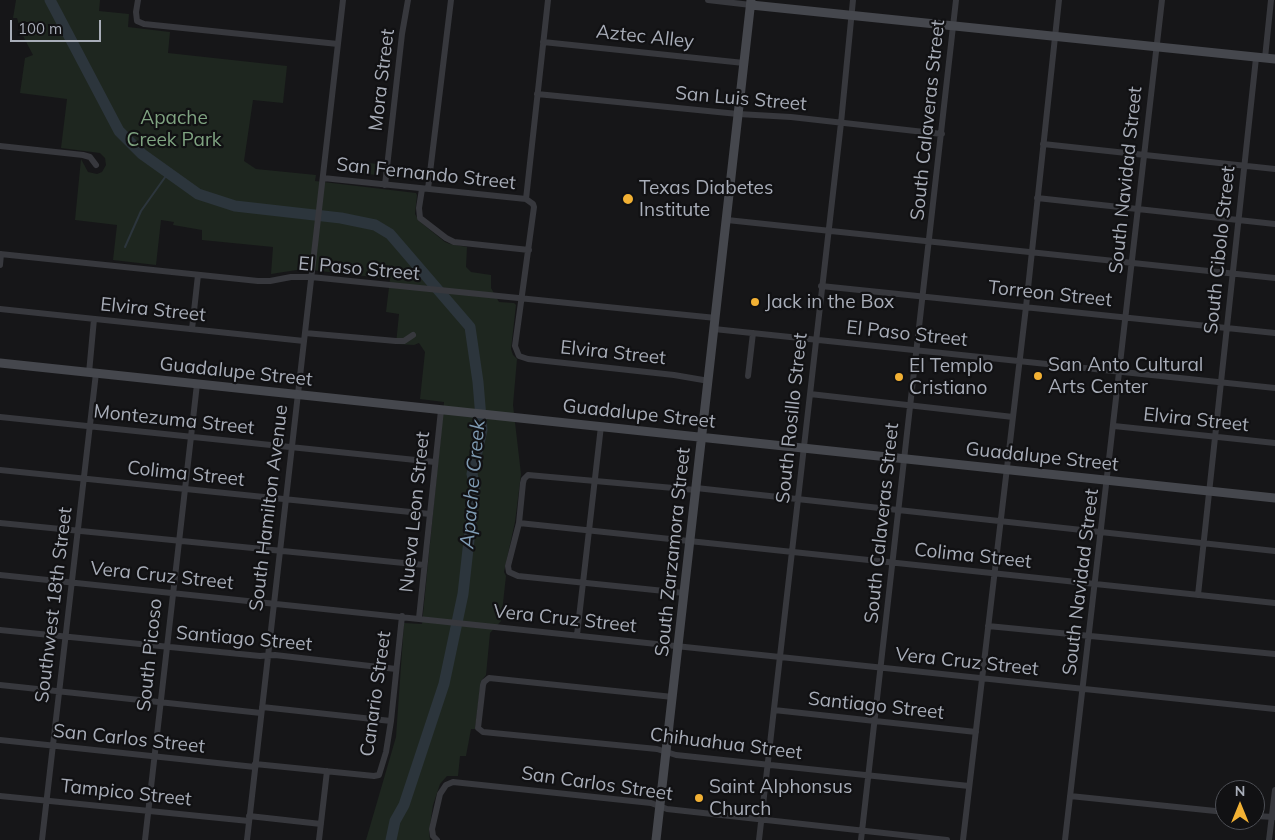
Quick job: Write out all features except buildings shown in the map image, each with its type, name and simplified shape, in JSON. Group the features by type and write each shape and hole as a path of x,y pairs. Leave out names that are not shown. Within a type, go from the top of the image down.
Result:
{"main road":[{"path":"751,2 953,26 1275,59"},
{"name":"South Zarzamora Street","path":"656,840 751,2"},
{"name":"Guadalupe Street","path":"0,363 1275,498"}],"street":[{"path":"138,0 137,21 144,24 338,44"},
{"name":"South Hamilton Avenue","path":"247,840 342,0"},
{"name":"Mora Street","path":"385,185 408,0"},
{"path":"450,0 425,189 419,208 420,218 454,242 528,250"},
{"path":"522,300 534,207 526,199 548,0"},
{"path":"708,0 751,2"},
{"name":"South Rosillo Street","path":"759,840 841,123 853,0"},
{"name":"South Calaveras Street","path":"861,840 956,0"},
{"path":"963,840 1026,307 1030,252 1059,0"},
{"name":"South Navidad Street","path":"1065,840 1084,689 1162,0"},
{"name":"South Cibolo Street","path":"1198,596 1202,543 1244,166 1260,58 1271,0"},
{"name":"Aztec Alley","path":"543,42 744,63"},
{"name":"San Luis Street","path":"537,94 942,134"},
{"path":"1042,144 1275,169"},
{"path":"0,146 83,155 90,157 96,165"},
{"name":"San Fernando Street","path":"323,178 526,199"},
{"path":"1037,197 1275,224"},
{"path":"727,220 1275,278"},
{"path":"0,265 1,254"},
{"name":"El Paso Street","path":"1,254 258,281 291,277 311,277 522,300 716,318"},
{"path":"192,329 198,275"},
{"name":"Torreon Street","path":"821,286 1275,333"},
{"name":"Elvira Street","path":"522,300 515,346 516,353 521,357 708,380"},
{"name":"Elvira Street","path":"0,309 304,341"},
{"name":"Southwest 18th Street","path":"42,840 90,427 94,319"},
{"name":"El Paso Street","path":"714,329 1275,388"},
{"path":"305,333 396,341 404,341 413,335"},
{"path":"748,376 753,333"},
{"name":"South Picoso","path":"145,840 197,384"},
{"path":"810,394 1013,417"},
{"name":"Nueva Leon Street","path":"419,618 441,410"},
{"name":"Montezuma Street","path":"0,417 435,462"},
{"path":"577,635 601,426"},
{"name":"Elvira Street","path":"1114,426 1275,443"},
{"name":"Colima Street","path":"0,470 430,514"},
{"path":"684,593 518,576 510,573 508,566 519,523 524,479 531,474 696,489 1275,551"},
{"path":"0,523 424,565"},
{"name":"Colima Street","path":"519,523 1275,603"},
{"name":"Vera Cruz Street","path":"0,574 1275,709"},
{"name":"Canario Street","path":"379,775 386,752 391,721 402,616"},
{"path":"988,626 1275,654"},
{"name":"Santiago Street","path":"0,630 166,647 268,656 275,655 396,669"},
{"name":"Chihuahua Street","path":"673,698 489,678 483,685 478,725 479,730 484,732 970,786"},
{"path":"0,685 160,702 391,721"},
{"name":"Santiago Street","path":"774,710 976,732"},
{"name":"San Carlos Street","path":"0,740 154,756 379,775"},
{"path":"319,840 327,771"},
{"name":"San Carlos Street","path":"435,838 432,829 440,794 449,783 458,782 642,802 667,809 947,840"},
{"path":"1269,840 1275,790"},
{"name":"Tampico Street","path":"0,796 321,824"},
{"path":"1070,796 1215,811"}],"green space":[{"name":"Apache Creek Park","path":"16,0 100,0 99,11 129,14 128,27 170,32 168,53 287,66 283,103 253,100 244,161 256,169 316,175 315,181 416,193 415,214 419,221 445,242 467,247 466,267 471,272 491,275 491,288 499,302 514,303 516,305 511,349 517,359 513,405 521,474 515,522 504,572 506,576 501,621 490,633 486,675 481,681 475,729 471,729 466,756 460,756 458,776 447,776 440,784 433,805 429,832 430,840 366,840 396,737 404,623 422,624 444,402 420,399 425,352 419,343 414,345 396,344 399,314 386,312 390,279 303,269 271,274 273,247 202,240 202,230 173,225 174,222 161,220 156,265 113,260 117,225 75,220 81,159 88,172 97,174 102,172 106,165 105,158 100,153 61,148 67,99 20,93 25,58 33,55 21,32 17,18 13,18"},
{"path":"359,162 378,164 377,175 358,173"}],"waterway":[{"name":"Apache Creek","path":"50,0 119,131 142,154 198,194 235,206 341,218 375,225 390,234 470,327 478,382 482,430 472,474 475,486 463,594 444,684 404,805 395,821 391,840"},
{"path":"125,247 141,211 168,173"}],"place":[{"name":"Texas Diabetes Institute","path":"628,199"},
{"name":"Jack in the Box","path":"755,302"},
{"name":"San Anto Cultural Arts Center","path":"1038,376"},
{"name":"El Templo Cristiano","path":"899,377"},
{"name":"Saint Alphonsus Church","path":"699,798"}]}
